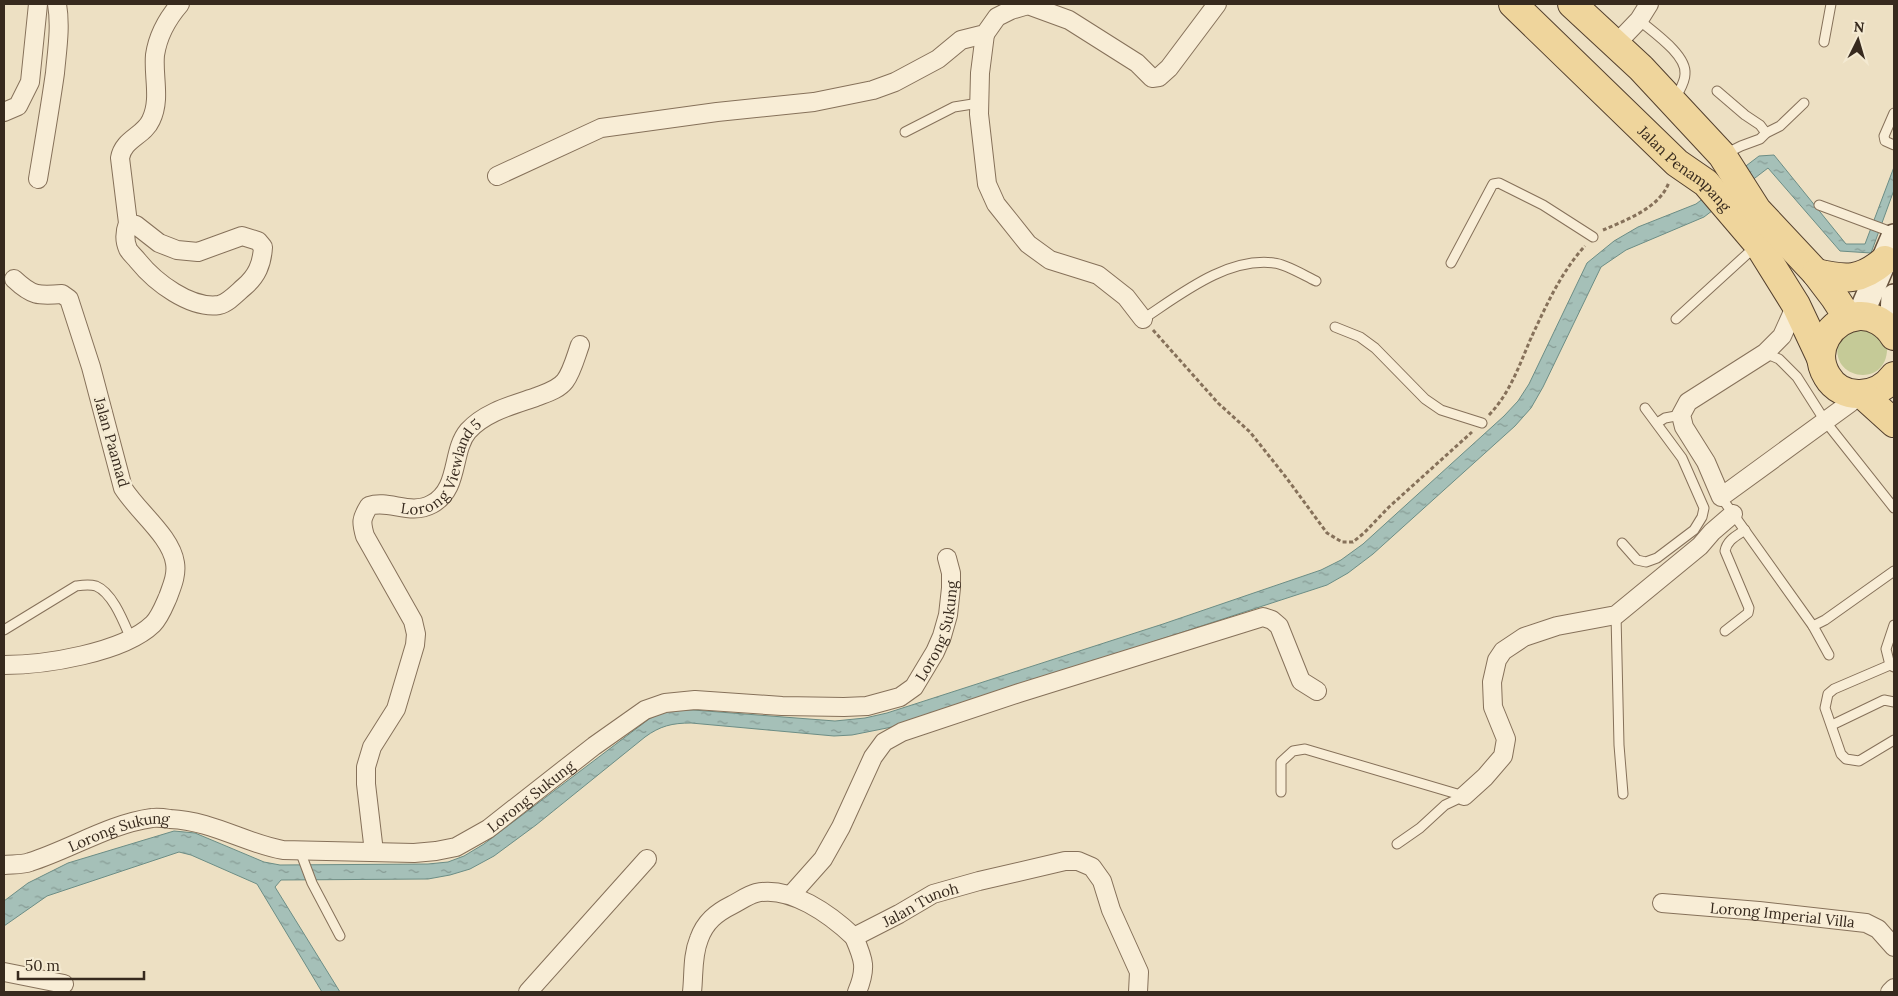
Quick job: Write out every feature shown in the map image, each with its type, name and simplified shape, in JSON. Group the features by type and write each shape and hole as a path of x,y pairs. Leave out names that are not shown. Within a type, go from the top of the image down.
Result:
{"main road":[{"name":"Jalan Penampang","path":"1513,4 1677,162 1746,213 1816,273 1835,298 1854,317"},
{"name":"Jalan Penampang","path":"1572,4 1616,44 1674,102 1727,162 1758,244 1796,305 1821,358 1826,376 1832,383 1848,393 1860,395"},
{"path":"1816,273 1841,278 1862,275 1874,269 1889,240"},
{"path":"1854,317 1889,240"},
{"path":"1893,333 1894,297"},
{"path":"1821,358 1824,341 1833,327 1854,317 1878,320 1893,333"},
{"path":"1860,395 1881,389 1894,376"},
{"path":"1860,395 1894,424"}],"street":[{"path":"4,112 18,106 30,82 38,4"},
{"path":"38,179 50,112 58,41 59,15 57,4"},
{"path":"128,222 136,225 159,243 177,250 198,252 242,236 258,241 263,247 262,261 254,279 221,304 210,305 193,302 159,282 128,249 125,233 128,222 120,158 121,150 140,134 151,120 157,95 155,56 158,40 162,30 180,4"},
{"path":"1143,318 1126,297 1098,275 1050,260 1028,244 996,204 986,184 981,144 980,72 985,34 997,17 1028,5 1069,20 1138,63 1152,78 1159,77 1170,68 1217,4"},
{"path":"1616,44 1644,9"},
{"path":"497,176 601,128 716,112 814,102 873,90 895,82 938,59 961,40 985,34"},
{"name":"Jalan Paamad","path":"4,665 20,665 63,659 98,651 131,639 153,623 162,611 174,582 175,563 164,538 131,502 124,488 91,367 69,299 62,294 43,296 34,294 26,290 14,278"},
{"path":"1796,305 1782,336 1765,353 1688,402 1681,415 1684,427 1706,462 1721,497 1860,395"},
{"name":"Lorong Viewland 5","path":"374,852 366,784 366,767 372,747 396,709 415,645 416,634 413,621 365,536 362,523 364,515 369,506 376,504 410,509 423,508 434,503 443,495 452,479 463,439 469,430 484,418 513,404 555,390 566,380 580,345"},
{"path":"1464,796 1485,777 1503,756 1506,739 1493,707 1492,682 1497,660 1503,651 1512,643 1524,637 1557,626 1616,615 1700,546 1712,532 1733,514"},
{"name":"Lorong Sukung","path":"4,865 29,863 96,835 153,818 196,821 268,847 302,856 374,852 414,853 456,847 488,829 594,746 645,710 665,703 695,700 782,706 844,707 867,706 900,697 914,687 935,652 942,636 948,615 951,588 948,558"},
{"path":"791,895 822,859 841,827 873,757 884,742 902,732 1019,693 1263,617 1272,620 1278,626 1301,681 1317,691"},
{"path":"528,992 647,859"},
{"name":"Jalan Tunoh","path":"854,937 933,894 1044,865 1065,861 1078,861 1092,867 1102,881 1111,910 1139,972 1138,992"},
{"path":"692,992 695,953 698,939 706,924 717,912 756,893 781,892 791,895 830,918 854,937 863,958 864,976 857,992"},
{"name":"Lorong Imperial Villa","path":"1662,903 1759,911 1866,923 1878,929 1894,947"},
{"path":"4,972 64,984"},
{"path":"1890,992 1894,988"}],"lane":[{"path":"1824,42 1830,4"},
{"path":"1644,9 1685,66 1686,76 1674,102"},
{"path":"1717,91 1745,116 1760,124 1766,133"},
{"path":"905,132 954,107 979,103"},
{"path":"1727,162 1741,146 1760,139 1766,133 1780,126 1804,103"},
{"path":"1894,114 1884,136 1885,141 1894,144"},
{"path":"1451,263 1493,184 1499,183 1543,205 1593,238"},
{"path":"1819,205 1870,224 1889,240"},
{"path":"1676,319 1758,244"},
{"path":"1143,318 1226,268 1251,262 1276,263 1316,282"},
{"path":"1336,327 1360,337 1375,348 1425,399 1441,410 1482,423"},
{"path":"1765,353 1779,359 1797,377 1825,421 1894,508"},
{"path":"1622,543 1637,560 1646,562 1657,558 1694,530 1702,517 1704,508 1682,458 1645,408"},
{"path":"1657,423 1665,418 1681,415"},
{"path":"1721,497 1814,626 1829,655"},
{"path":"1725,631 1748,613 1749,608 1725,551 1730,541 1745,530"},
{"path":"1814,626 1894,571"},
{"path":"4,630 76,586 89,584 98,587 115,605 131,639"},
{"path":"1616,615 1619,745 1623,794"},
{"path":"1894,625 1886,649 1892,666 1834,689 1828,694 1825,708 1846,760 1859,761 1894,740"},
{"path":"1832,725 1884,700 1894,702"},
{"path":"1281,792 1281,762 1292,751 1305,749 1464,796"},
{"path":"1398,844 1420,828 1445,805 1464,796"},
{"path":"302,856 312,883 340,936"}],"green space":[{"path":"1865,325 1887,345 1885,359 1879,369 1871,374 1861,375 1851,372 1843,366 1838,356 1838,344 1845,332"}],"water":[{"path":"1774,155 1846,244 1865,244 1894,167 1894,190 1871,253 1840,251 1768,168 1704,217 1626,250 1601,267 1543,387 1531,408 1515,426 1373,554 1348,573 1327,585 892,727 852,735 834,736 691,723 666,726 645,737 536,825 494,856 470,869 428,879 281,880 275,887 340,992 322,992 257,884 191,855 179,852 47,896 4,926 4,901 28,883 68,863 174,831 195,833 264,862 280,865 428,864 448,862 464,856 484,844 649,719 661,713 675,710 693,710 835,721 865,718 887,713 1163,624 1321,570 1341,560 1363,544 1504,416 1518,401 1529,384 1587,263 1614,241 1638,227 1696,204 1759,156"}]}
